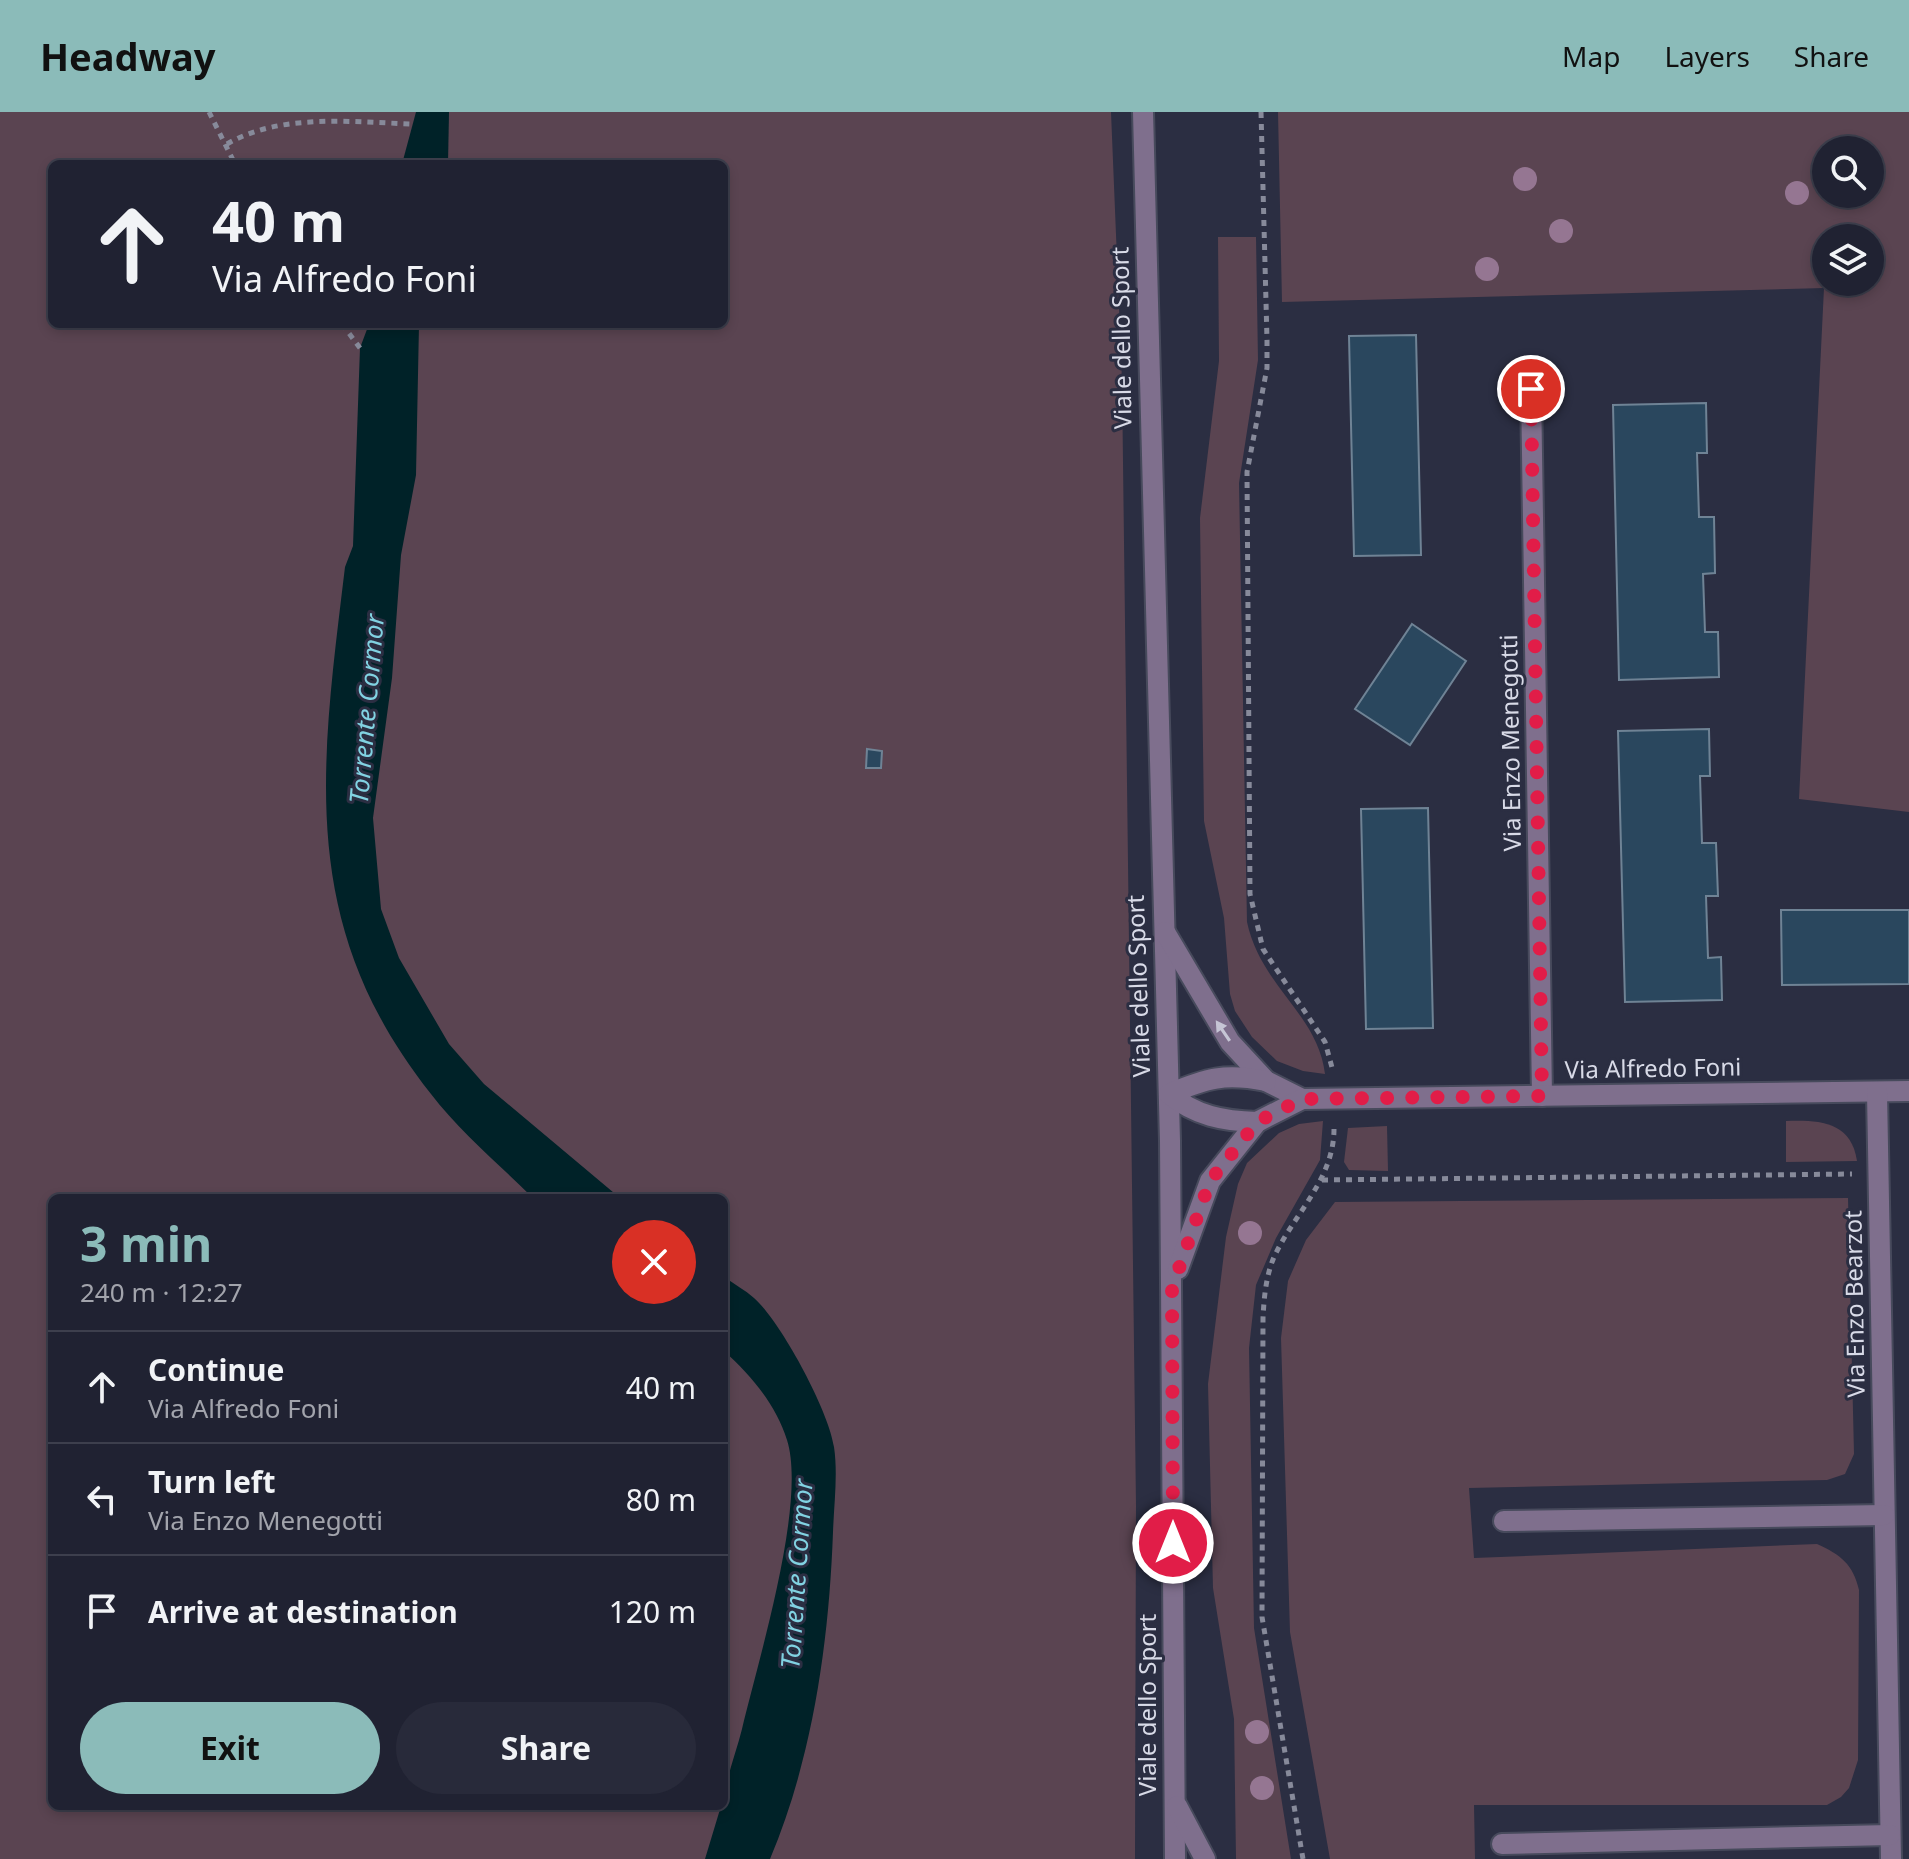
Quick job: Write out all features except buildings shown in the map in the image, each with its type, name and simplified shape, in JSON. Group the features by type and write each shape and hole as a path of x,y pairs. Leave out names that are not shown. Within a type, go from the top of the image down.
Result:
{"street":[{"name":"Viale dello Sport","path":"1143,112 1169,1094 1175,1859"},
{"name":"Via Enzo Menegotti","path":"1531,389 1542,1096"},
{"name":"Via Alfredo Foni","path":"1164,928 1222,1029 1266,1081"},
{"name":"Via Alfredo Foni","path":"1169,1094 1208,1078 1236,1075 1266,1081 1302,1099"},
{"name":"Via Alfredo Foni","path":"1172,1288 1210,1181 1257,1122 1302,1099 1909,1091"},
{"name":"Via Enzo Bearzot","path":"1877,1092 1891,1859"},
{"path":"1169,1094 1198,1113 1228,1121 1257,1122"},
{"path":"1504,1521 1884,1515"},
{"path":"1174,1799 1205,1859"},
{"path":"1502,1844 1890,1835"}],"path":[{"path":"209,112 233,160"},
{"path":"1261,112 1267,368 1247,472 1250,894 1263,949 1325,1042 1333,1068"},
{"path":"227,144 246,133 284,125 412,124"},
{"path":"345,328 360,348"},
{"path":"1303,1859 1262,1617 1263,1318 1266,1286 1274,1258 1321,1180 1332,1154 1334,1120"},
{"path":"1321,1180 1849,1174"}],"shaded area":[{"path":"0,112 1111,112 1122,381 1136,1506 1135,1859 0,1859"},
{"path":"1278,112 1909,112 1909,812 1799,799 1824,296 1884,296 1884,224 1812,224 1812,288 1282,302"},
{"path":"1218,237 1256,237 1258,360 1239,483 1247,922 1264,965 1312,1034 1325,1074 1303,1071 1277,1061 1252,1037 1235,1011 1230,994 1224,918 1204,821 1200,518 1219,361"},
{"path":"1323,1121 1320,1160 1276,1238 1256,1285 1249,1348 1254,1628 1291,1859 1236,1859 1234,1719 1213,1588 1208,1384 1226,1237 1238,1184 1247,1163 1279,1133 1299,1124"},
{"path":"1786,1121 1821,1123 1841,1131 1854,1148 1857,1161 1786,1162"},
{"path":"1387,1126 1388,1171 1349,1170 1344,1162 1348,1128"},
{"path":"1848,1198 1854,1454 1845,1474 1827,1480 1469,1488 1474,1558 1817,1544 1833,1552 1849,1567 1859,1590 1858,1760 1849,1788 1827,1805 1474,1805 1475,1859 1330,1859 1290,1632 1281,1338 1288,1281 1306,1240 1335,1202"}],"water":[{"path":"416,112 449,112 448,160 403,160"},
{"name":"Torrente Cormor","path":"368,328 419,328 416,475 401,555 392,678 373,818 381,909 399,958 449,1044 484,1084 615,1194 529,1194 454,1122 431,1094 388,1031 357,968 338,905 328,842 326,777 336,640 345,567 353,546 360,348"},
{"name":"Torrente Cormor","path":"728,1280 754,1298 777,1326 814,1390 830,1431 835,1457 835,1489 828,1615 808,1740 785,1820 770,1859 705,1859 720,1810 728,1810 728,1777 769,1624 791,1502 787,1440 762,1391 728,1355"}],"route":[{"path":"1173,1543 1172,1288 1195,1215 1210,1181 1257,1122 1302,1099 1542,1096 1531,389"}]}
